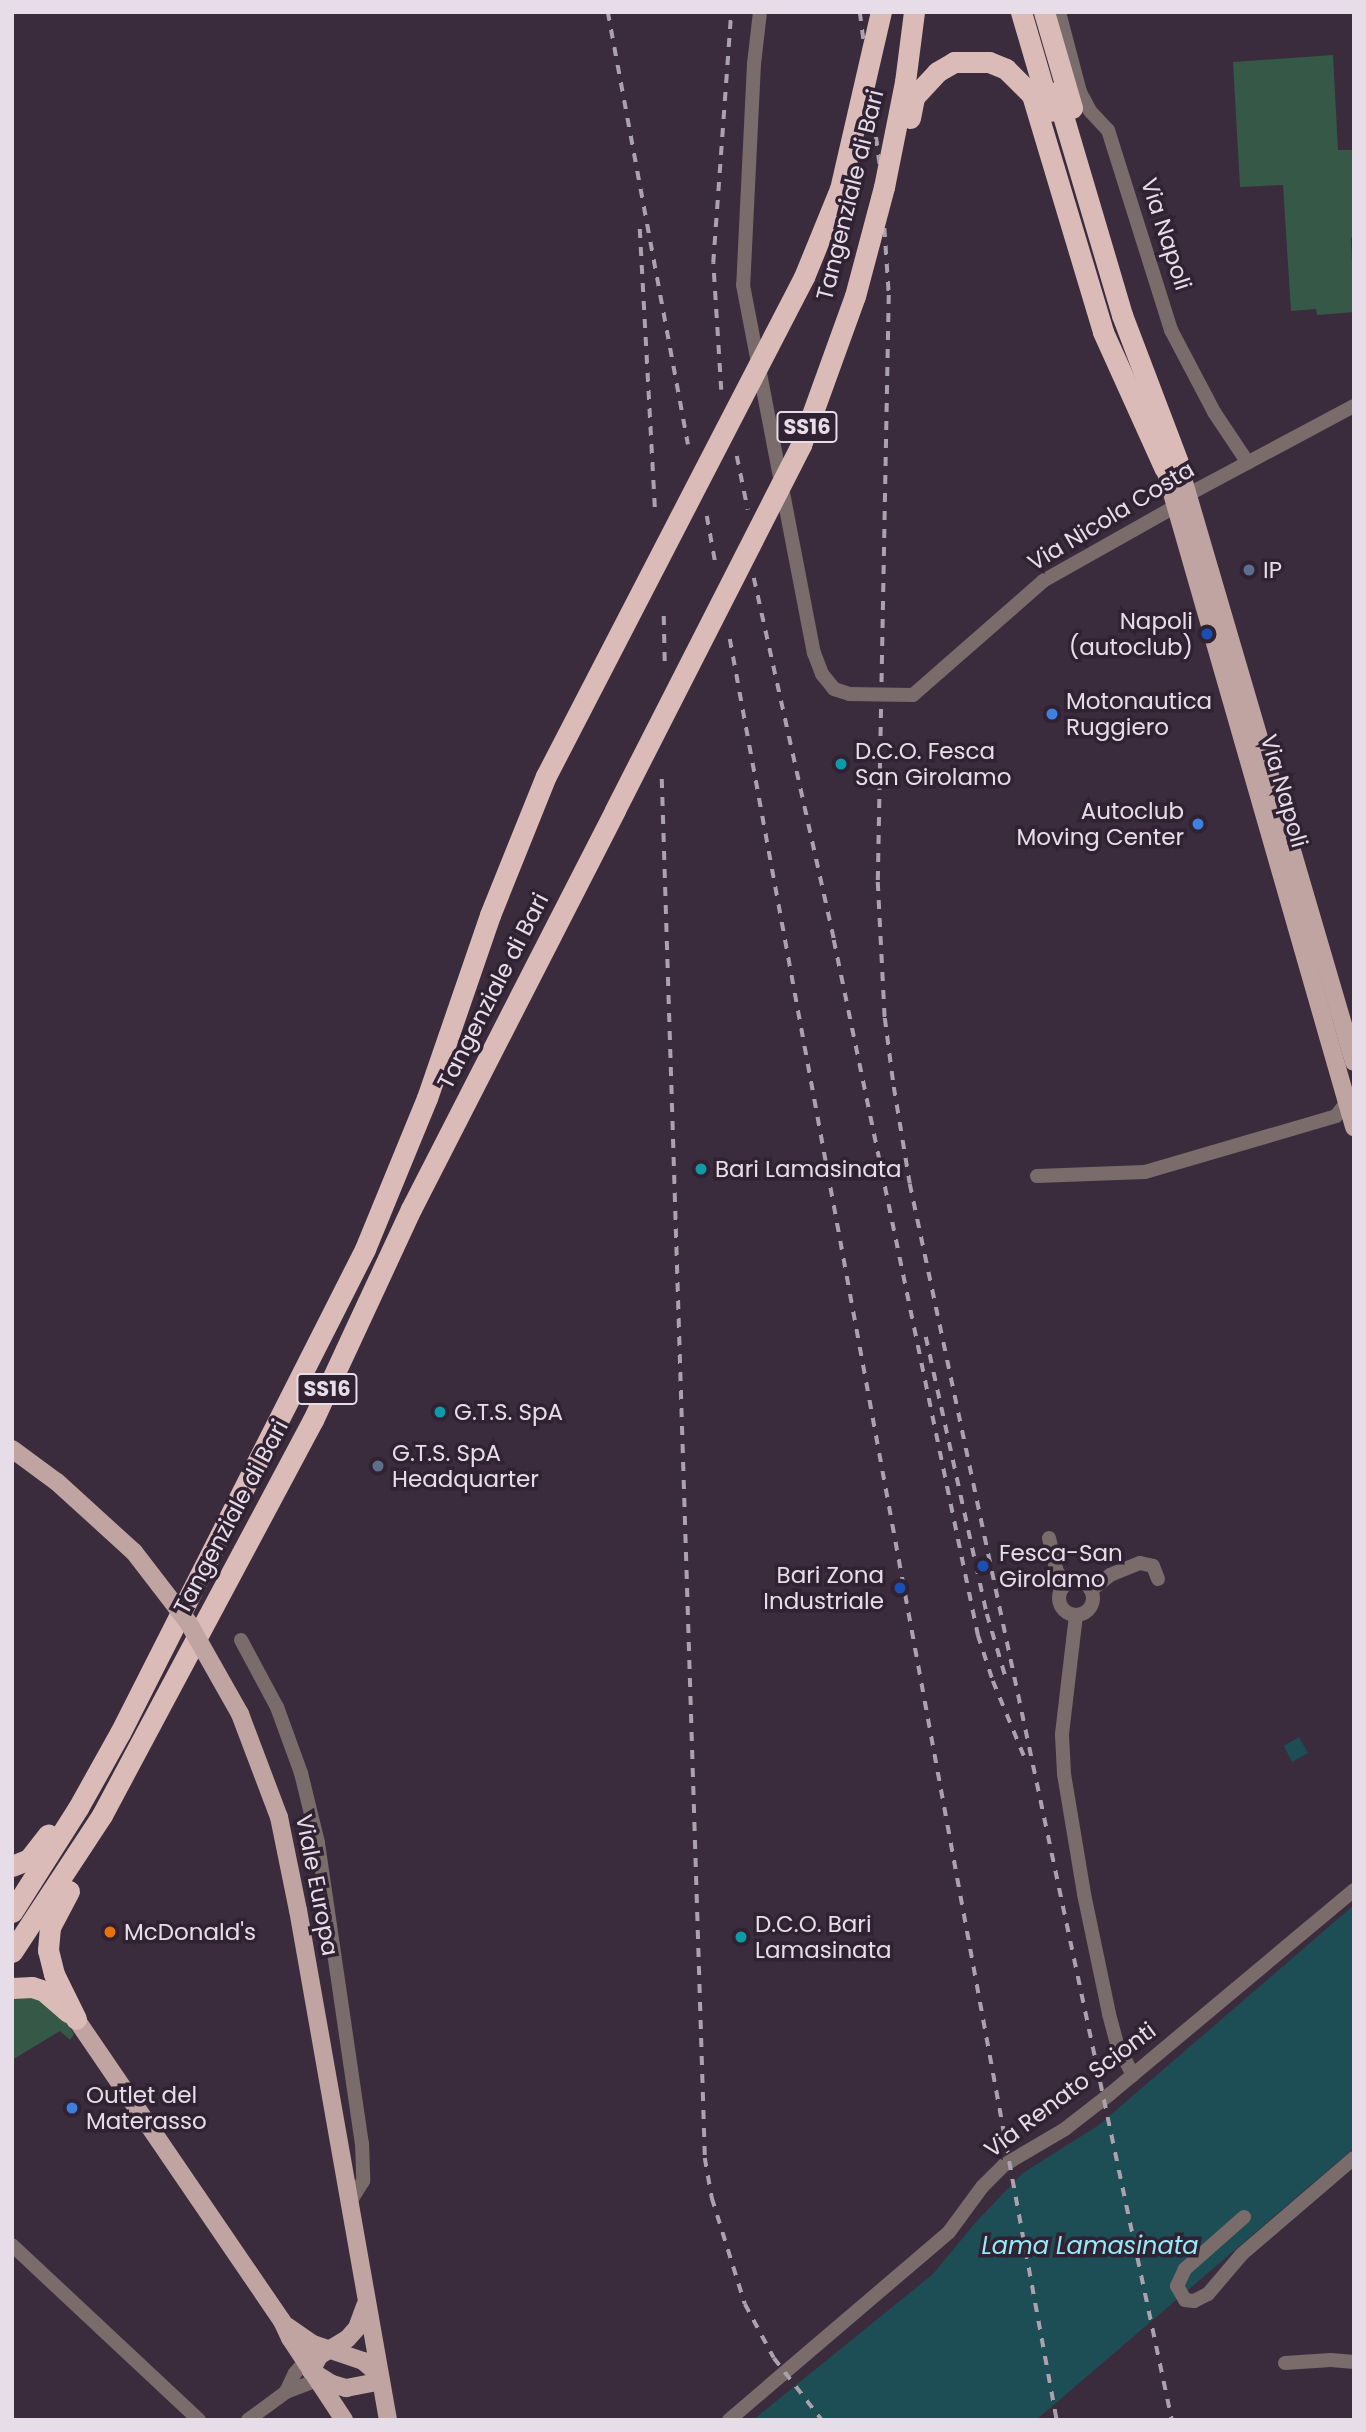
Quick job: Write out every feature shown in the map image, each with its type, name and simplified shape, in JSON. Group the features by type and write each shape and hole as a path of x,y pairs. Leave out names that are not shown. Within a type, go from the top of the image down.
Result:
{"highway":[{"name":"Tangenziale di Bari","path":"12,1912 78,1808 142,1690 365,1250 427,1098 490,915 546,776 804,277 840,189 881,12"},
{"name":"Tangenziale di Bari","path":"12,1952 102,1815 313,1420 411,1209 800,445 855,296 884,187 905,82 914,12"},
{"path":"1021,12 1102,287 1172,467"},
{"path":"1032,12 1122,315 1172,467"},
{"path":"1044,12 1172,467"},
{"path":"884,187 899,169 915,97 937,72 954,62 989,62 1006,69 1032,95 1103,332 1172,467"},
{"path":"12,1866 29,1858 55,1824 78,1808"},
{"path":"76,2019 54,1974 48,1950 50,1927 84,1863 102,1815"},
{"path":"12,1988 32,1987 44,1992 76,2019"}],"main road":[{"name":"Via Napoli","path":"1172,467 1354,1062"},
{"name":"Via Napoli","path":"1182,500 1347,1090 1354,1127"},
{"name":"Viale Europa","path":"12,1449 57,1482 134,1552 188,1622 240,1714 279,1817 388,2420"},
{"path":"76,2019 282,2321 344,2420"},
{"path":"311,2371 319,2356 333,2349 358,2328 366,2302"},
{"path":"282,2321 313,2344 363,2361 379,2375 371,2383 346,2388 332,2384 311,2371"}],"street":[{"name":"Via Nicola Costa","path":"760,12 754,64 743,285 814,653 822,674 834,689 849,694 913,695 1042,581 1182,500 1354,406"},
{"name":"Via Napoli","path":"1059,12 1080,92 1090,111 1108,130 1171,330 1208,402 1248,463"},
{"path":"1037,1176 1145,1172 1336,1116 1347,1090"},
{"path":"1049,1538 1057,1572 1068,1584"},
{"path":"1091,1590 1110,1575 1140,1563 1153,1566 1158,1579"},
{"path":"1083,1583 1091,1590 1091,1607 1076,1615 1065,1611 1060,1602 1061,1591 1068,1584 1083,1583"},
{"path":"1076,1615 1062,1735 1064,1774 1084,1894 1109,2014 1117,2044 1133,2075"},
{"path":"241,1640 277,1707 301,1773 317,1843 362,2143 363,2181 349,2203"},
{"name":"Via Renato Scionti","path":"729,2420 948,2232 982,2187 1004,2165 1065,2129 1354,1890"},
{"path":"1244,2217 1185,2269 1177,2286 1185,2300 1194,2301 1208,2294 1241,2254 1354,2158"},
{"path":"12,2245 199,2420"},
{"path":"1285,2362 1354,2362"},
{"path":"286,2392 295,2373 311,2371"},
{"path":"248,2420 311,2371"}],"shaded area":[{"path":"1333,55 1338,150 1354,150 1354,237 1351,238 1354,312 1317,315 1316,309 1291,311 1283,185 1240,187 1233,62"},
{"path":"25,1992 62,2014 74,2034 70,2040 60,2031 12,2060 12,1993"}],"water":[{"path":"1299,1737 1308,1753 1292,1762 1284,1746"},
{"name":"Lama Lamasinata","path":"1354,1905 1354,2148 1036,2420 753,2420 933,2274 976,2222 1023,2173 1099,2125"}],"railway":[{"path":"608,12 688,445"},
{"path":"721,390 713,263 731,12"},
{"path":"860,12 881,174 889,295 878,882 885,1018 910,1184 1172,2420"},
{"path":"640,229 655,508"},
{"path":"737,456 748,510"},
{"path":"707,516 716,566"},
{"path":"754,578 834,940 978,1635 993,1681 1024,1756"},
{"path":"664,616 665,664"},
{"path":"730,639 1057,2420"},
{"path":"662,779 705,2158 712,2198 745,2304 774,2358 822,2420"},
{"path":"926,1337 987,1614 1006,1678"}],"place":[{"name":"IP","path":"1249,570"},
{"name":"Napoli (autoclub)","path":"1207,634"},
{"name":"Motonautica Ruggiero","path":"1052,714"},
{"name":"D.C.O. Fesca San Girolamo","path":"841,764"},
{"name":"Autoclub Moving Center","path":"1198,824"},
{"name":"Bari Lamasinata","path":"701,1169"},
{"name":"G.T.S. SpA","path":"440,1412"},
{"name":"G.T.S. SpA Headquarter","path":"378,1466"},
{"name":"Fesca-San Girolamo","path":"983,1566"},
{"name":"Bari Zona Industriale","path":"900,1588"},
{"name":"McDonald's","path":"110,1932"},
{"name":"D.C.O. Bari Lamasinata","path":"741,1937"},
{"name":"Outlet del Materasso","path":"72,2108"}]}
